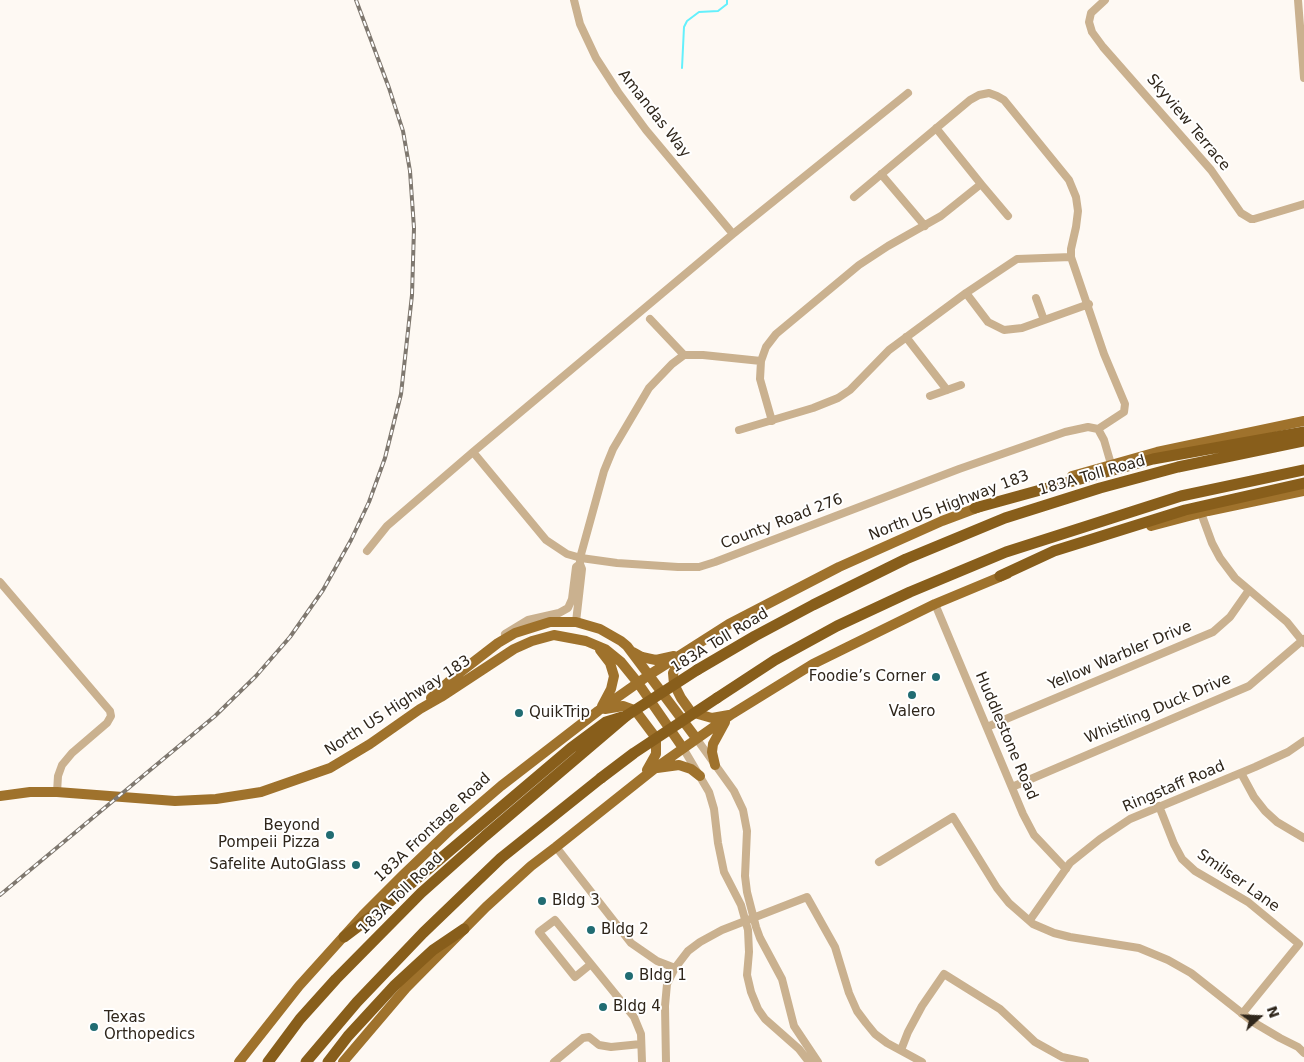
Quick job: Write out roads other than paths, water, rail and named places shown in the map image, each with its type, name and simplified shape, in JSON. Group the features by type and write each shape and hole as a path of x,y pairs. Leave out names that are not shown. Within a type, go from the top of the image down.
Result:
{"highway":[{"path":"975,508 1153,459 1304,432"},
{"name":"183A Toll Road","path":"268,1062 300,1019 421,893 626,716 698,670 755,636 813,605 906,559 1005,518 1100,488 1178,467 1304,441"},
{"path":"306,1062 357,1002 422,934 501,858 634,753 775,660 837,626 910,592 1006,552 1181,496 1304,470"},
{"path":"1000,576 1054,551 1184,510 1304,483"},
{"path":"344,937 381,909 570,748 606,722 626,716"},
{"path":"328,1062 348,1036 395,985 433,950 464,929"}],"main road":[{"name":"North US Highway 183","path":"682,654 729,624 839,567 975,508 1111,464 1183,446 1304,420"},
{"path":"343,1062 406,988 464,929 531,866 696,738 813,664 935,604 1000,576 1104,540 1201,513 1304,491"},
{"name":"North US Highway 183","path":"420,709 454,677 498,643 522,630 543,624 576,622 608,633 630,649 696,738"},
{"path":"554,635 576,622"},
{"name":"North US Highway 183","path":"0,796 30,792 57,792 175,801 216,799 262,792 330,768 370,744 420,709 441,698 514,649 532,641 554,635 579,639 594,644 621,662 638,683 683,748"},
{"path":"594,644 608,660 613,670 613,685 600,709"},
{"path":"630,649 642,657 656,660 682,654"},
{"path":"682,654 673,673 674,684 680,698 691,712 712,718 729,717"},
{"name":"183A Frontage Road","path":"239,1062 295,991 362,915 452,828 535,758 600,709 682,654"},
{"path":"600,709 616,706 629,708 638,714 653,734 656,741 656,754 642,778"},
{"path":"715,765 712,752 713,744 729,717"},
{"path":"654,769 679,765 691,769 700,776"}],"street":[{"name":"Amandas Way","path":"574,0 580,24 596,58 618,92 646,130 733,234"},
{"name":"Skyview Terrace","path":"1105,0 1091,13 1092,32 1211,170 1240,213 1254,219 1304,204"},
{"path":"1298,0 1304,78"},
{"path":"367,551 387,526 472,452 733,234 908,93"},
{"path":"854,197 970,100 979,95 989,93 1004,100 1068,180 1076,197 1078,211 1071,257 1089,304 1104,354 1125,404 1124,412 1098,429 1104,440 1111,464"},
{"path":"936,128 1008,216"},
{"path":"881,174 925,226"},
{"path":"772,421 760,379 760,361 766,347 776,334 853,270 888,246 941,216 981,184"},
{"path":"739,430 772,421 838,398 850,390 889,350 966,293 1018,259 1071,257"},
{"path":"966,293 988,322 1004,330 1013,330 1089,304"},
{"path":"1036,298 1044,320"},
{"path":"650,319 684,355"},
{"path":"906,337 947,390"},
{"path":"498,643 505,634 522,623 538,617 559,613 568,608 572,602 576,567 580,561 604,471 613,449 649,388 672,364 684,355 760,361"},
{"path":"930,396 961,385"},
{"name":"County Road 276","path":"472,452 546,540 580,561 699,567 959,469 1065,432 1088,427 1098,429"},
{"path":"1201,513 1212,543 1220,558 1236,578 1287,622 1303,641"},
{"path":"576,622 582,569 580,561"},
{"path":"0,582 110,711 107,722 72,753 62,765 58,776 57,792"},
{"name":"Yellow Warbler Drive","path":"987,727 1213,632 1230,617 1249,590"},
{"name":"Huddlestone Road","path":"935,604 1034,835 1066,868"},
{"name":"Whistling Duck Drive","path":"1012,787 1249,686 1303,641"},
{"path":"696,738 734,791 746,820 745,876 749,918 747,975 750,992 758,1009 772,1026 799,1049 809,1062"},
{"name":"Ringstaff Road","path":"1030,920 1070,863 1100,839 1130,819 1288,752 1304,741"},
{"path":"683,748 709,792 714,809 724,872 740,906 749,918 782,979 794,1026 818,1062"},
{"path":"1241,773 1254,797 1265,811 1277,822 1304,838"},
{"name":"Smilser Lane","path":"1159,806 1182,859 1195,870 1248,902 1299,944 1242,1014"},
{"path":"879,862 953,817 997,888 1009,903 1030,920 1054,933 1139,948 1192,973 1242,1014 1298,1047 1304,1053"},
{"path":"556,847 631,942 657,961 675,968"},
{"path":"666,1062 665,1006 667,984 675,968 688,951 722,930 807,897 835,947 849,993 857,1011 875,1034 922,1062"},
{"path":"591,964 575,977 539,932 555,920 591,964 634,1017 641,1034 642,1062"},
{"path":"901,1050 922,1006 944,974 1000,1009 1035,1042 1061,1059 1085,1062"},
{"path":"554,1062 583,1038 589,1037 600,1045 611,1047 641,1044"}],"waterway":[{"path":"682,68 684,27 687,21 699,12 718,11 727,4 727,0"}],"railway":[{"path":"0,895 215,716 256,676 290,637 323,590 351,540 369,502 385,458 401,394 412,295 414,228 410,171 403,131 356,0"}],"place":[{"name":"Foodie’s Corner","path":"936,677"},
{"name":"Valero","path":"912,695"},
{"name":"QuikTrip","path":"519,713"},
{"name":"Beyond Pompeii Pizza","path":"330,835"},
{"name":"Safelite AutoGlass","path":"356,865"},
{"name":"Bldg 3","path":"542,901"},
{"name":"Bldg 2","path":"591,930"},
{"name":"Bldg 1","path":"629,976"},
{"name":"Bldg 4","path":"603,1007"},
{"name":"Texas Orthopedics","path":"94,1027"}]}
